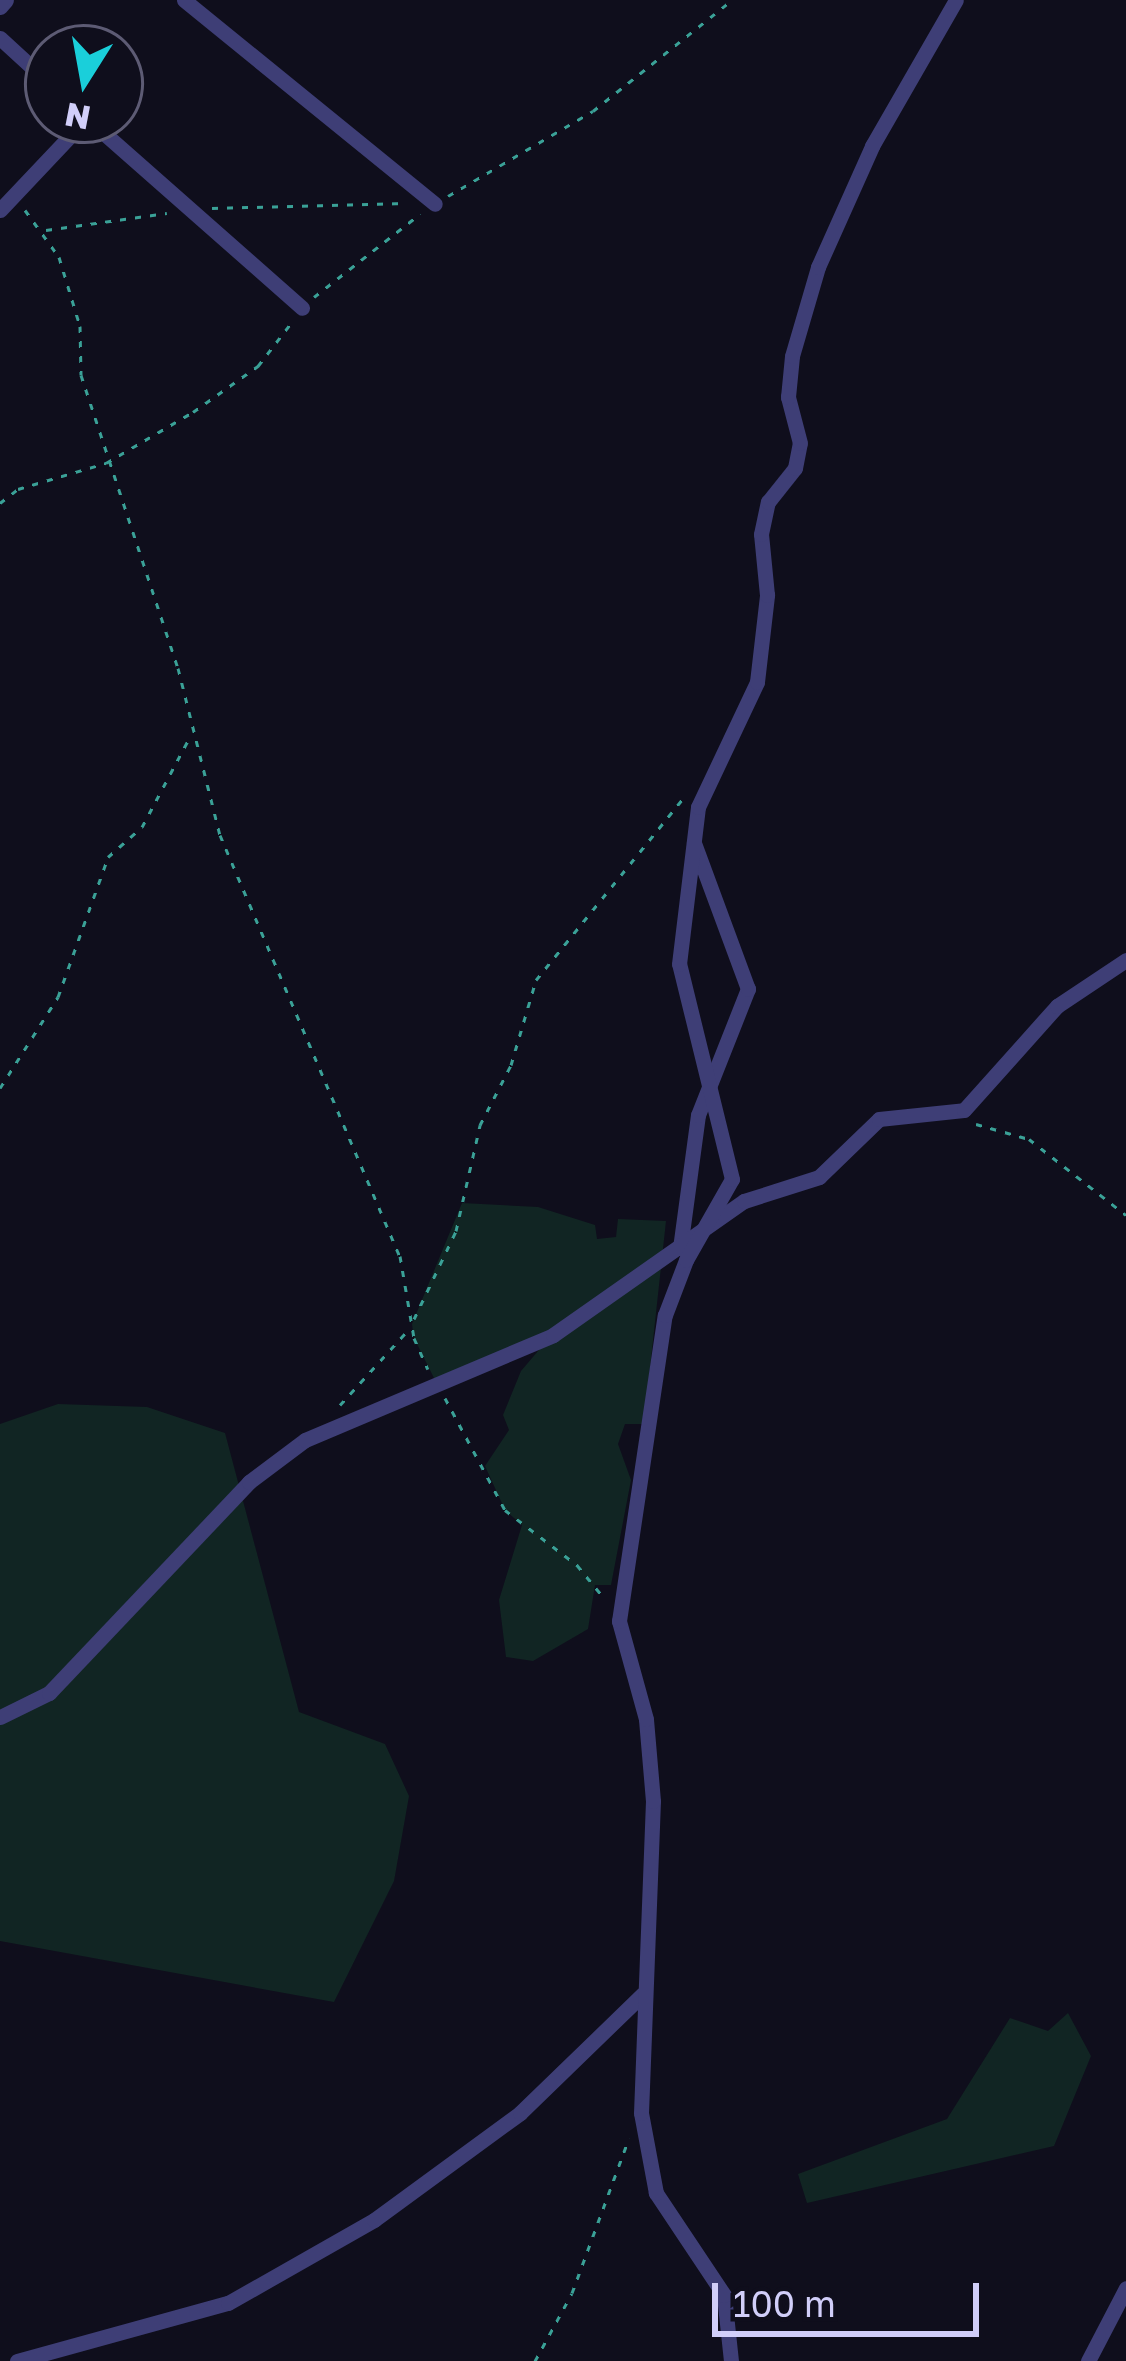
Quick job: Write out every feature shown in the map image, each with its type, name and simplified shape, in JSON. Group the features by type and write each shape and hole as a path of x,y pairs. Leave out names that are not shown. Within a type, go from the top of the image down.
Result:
{"street":[{"path":"0,8 6,0"},
{"path":"184,0 435,204"},
{"path":"665,1315 702,1234 725,1198 734,1160 679,981 693,842 705,784 741,730 758,682 767,595 761,534 768,502 798,458 787,376 818,267 872,146 956,0"},
{"path":"0,38 24,60"},
{"path":"0,210 64,144"},
{"path":"114,144 302,308"},
{"path":"693,842 748,989 698,1114 619,1621 646,1719 653,1801 641,2113 656,2193 724,2295 731,2361"},
{"path":"0,1717 49,1693 106,1624 268,1468 305,1440 553,1335 744,1201 819,1177 879,1119 952,1114 1057,1006 1126,960"},
{"path":"17,2361 228,2303 374,2219 520,2113 643,1994"},
{"path":"1088,2361 1126,2288"}],"path":[{"path":"0,503 18,489 106,463 238,382 302,308 435,204 593,111 732,0"},
{"path":"15,199 44,230 80,326 81,375 106,463 178,668 220,835 400,1256 412,1324 436,1382 505,1510 577,1565 619,1621"},
{"path":"44,230 187,210 435,204"},
{"path":"0,1088 58,997 108,857 142,827 191,734"},
{"path":"335,1411 412,1324 456,1231 480,1124 511,1065 536,980 684,797"},
{"path":"952,1114 1029,1139 1126,1215"},
{"path":"535,2361 572,2293 641,2113"}],"green space":[{"path":"462,1203 538,1207 595,1225 597,1239 616,1237 618,1219 666,1221 645,1414 642,1424 625,1424 618,1444 631,1480 611,1585 595,1585 588,1629 533,1661 506,1657 499,1600 522,1525 505,1510 485,1466 509,1430 503,1415 521,1371 550,1337 436,1382 414,1338 412,1324"},
{"path":"58,1404 147,1407 225,1433 299,1712 385,1744 409,1796 394,1881 334,2002 0,1941 0,1424"},
{"path":"1068,2013 1091,2056 1054,2146 807,2203 798,2174 947,2119 1010,2018 1048,2031"}]}
